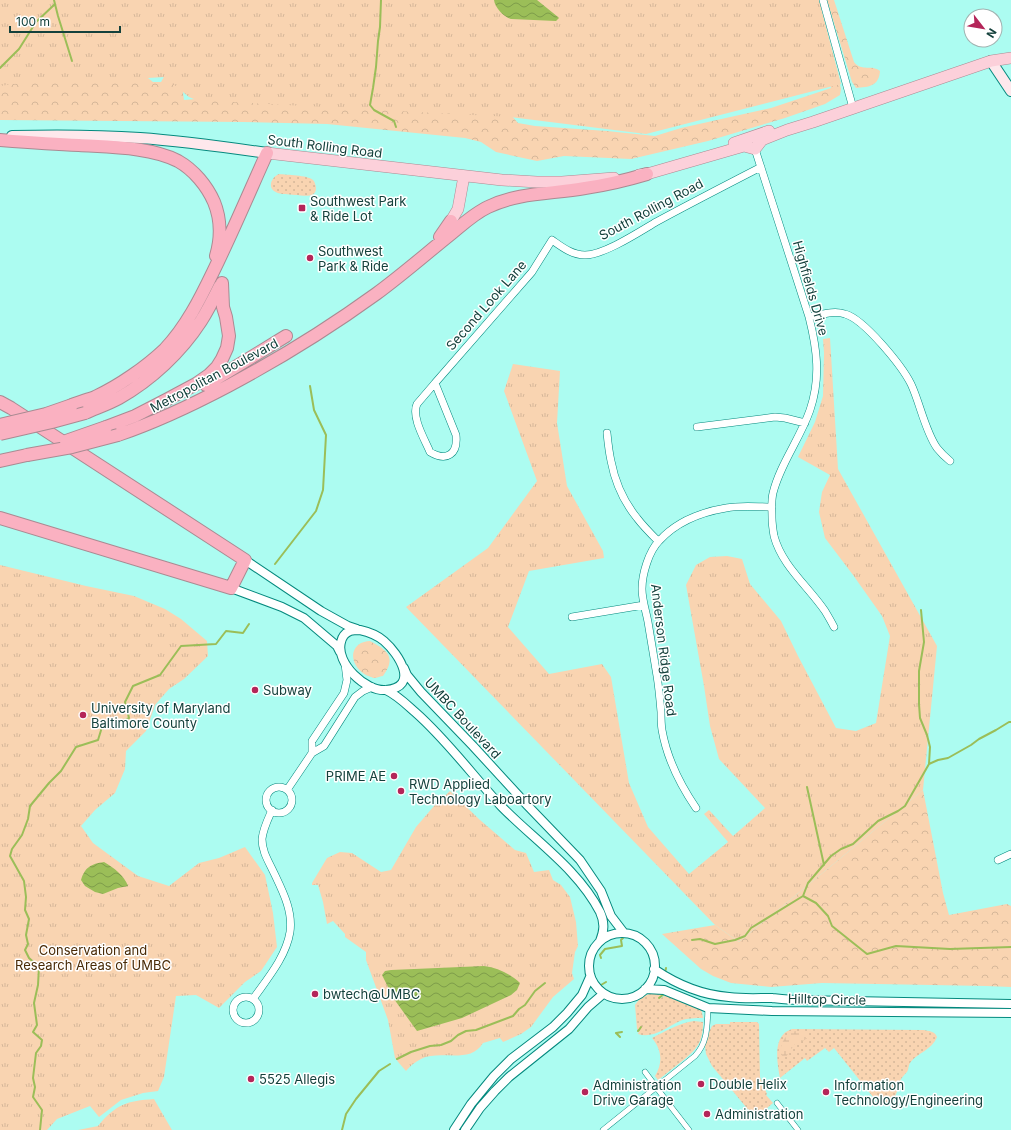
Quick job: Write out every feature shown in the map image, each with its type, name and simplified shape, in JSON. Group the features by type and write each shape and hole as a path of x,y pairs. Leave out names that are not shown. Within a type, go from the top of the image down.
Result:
{"highway":[{"path":"0,138 33,143 110,147 149,152 164,155 179,162 199,178 209,191 216,207 219,223 220,235 218,249 203,293"},
{"path":"0,425 46,414 95,397 130,377 164,349 190,316 203,293 224,251 267,153"},
{"path":"417,261 473,217 486,208 500,202 526,195 615,183 647,174"},
{"path":"417,261 440,237 451,221"},
{"name":"Metropolitan Boulevard","path":"0,461 72,447 112,431 142,427 174,413 256,371 294,348 371,297 417,261"},
{"path":"0,434 85,413 118,398 138,386 158,370 188,339 200,322 222,283 223,308 229,336 227,348 217,367 196,384 135,416 112,431"},
{"path":"112,431 139,421 170,406 286,336"},
{"path":"0,402 245,560 231,588 0,518"}],"main road":[{"name":"South Rolling Road","path":"0,138 45,135 140,138 464,176 536,182 562,182 622,178 647,174 663,175 756,149 798,131 813,122 991,61 1011,58"},
{"path":"991,61 1011,91"},
{"name":"South Rolling Road","path":"647,174 656,168 701,155 791,124 813,122"},
{"path":"451,221 458,209 464,176"}],"street":[{"path":"823,0 853,108"},
{"name":"Highfields Drive","path":"756,149 809,317 817,356 814,392 810,409 805,423 781,471 773,495 772,507 774,535 779,550 796,575 825,611 834,626"},
{"name":"South Rolling Road","path":"552,240 564,249 573,253 583,255 592,254 620,242 761,167"},
{"name":"Second Look Lane","path":"435,383 456,435 457,442 455,449 449,456 442,457 436,456 430,452 415,415 415,408 417,404 435,383 532,272 552,240"},
{"path":"809,317 828,313 845,314 853,317 862,324 895,359 904,371 911,384 932,439 937,448 950,461"},
{"path":"697,427 775,417 805,423"},
{"path":"607,433 610,461 621,493 637,519 658,541"},
{"name":"Anderson Ridge Road","path":"696,808 682,788 673,770 665,744 662,729 659,691 642,589 646,565 658,541 674,528 694,517 727,508 772,507"},
{"path":"245,560 321,611 348,626 371,633 383,640 392,648 399,658 404,668 405,677 403,682 398,687 386,690 378,689 356,678 345,664"},
{"path":"231,588 282,607 304,618 337,646 340,652 345,664 348,680 344,693 312,741 312,753"},
{"path":"572,617 644,605"},
{"path":"340,652 342,638 351,631 360,630"},
{"name":"UMBC Boulevard","path":"404,668 407,675 421,692 580,860 601,891 611,916 624,933"},
{"path":"287,790 312,753 324,746 355,697 372,687"},
{"path":"386,690 396,696 428,723 502,806 569,870 590,896 600,912 604,930 600,941"},
{"path":"276,787 287,790 292,797 290,805 284,811 276,812 272,810 267,804 267,796 269,792 276,787"},
{"path":"253,999 277,963 287,943 290,932 291,918 288,906 265,856 262,841 264,830 272,810"},
{"path":"998,860 1011,854"},
{"path":"624,933 633,935 647,945 654,958 654,969 650,983 646,989 627,999 614,999 603,994 595,986 590,977 588,968 590,957 600,941 608,936 624,933"},
{"name":"Hilltop Circle","path":"654,969 677,983 695,990 729,998 1011,1004"},
{"path":"454,1130 471,1104 494,1076 511,1059 553,1027 567,1013 582,995 590,977"},
{"name":"Hilltop Circle","path":"646,989 664,990 708,1008 1011,1013"},
{"path":"465,1130 480,1108 509,1077 569,1028 588,1007 603,994"},
{"path":"603,1130 700,1051 705,1040 708,1008"},
{"path":"645,1072 689,1130"},
{"path":"777,1103 798,1130"}],"green space":[{"path":"0,0 138,70 153,82 161,82 166,73 181,78 184,100 207,98 510,114 518,123 535,126 655,136 681,128 771,108 831,88 822,29 822,15 841,89 840,95 825,104 785,118 708,141 631,159 564,156 537,161 496,152 481,142 465,138 327,124 0,120"},
{"path":"0,0 819,0 841,84 646,134 510,117 196,100 189,97 165,77 78,82 40,80 0,86"},
{"path":"827,0 834,0 854,62 860,67 873,68 880,71 878,80 872,85 856,88 852,82"},
{"path":"279,174 310,178 315,183 315,192 308,196 284,194 274,191 271,184 273,179"},
{"path":"830,338 838,469 937,646 923,790 739,942 715,925 406,607 488,548 537,481 504,391 513,364 560,371 557,423 567,486 603,551 604,558 529,571 508,627 549,674 602,664 611,677 629,783 648,827 689,874 728,842 704,814 709,810 733,836 765,808 719,759 710,726 686,585 696,565 710,557 727,556 742,559 750,584 781,621 836,728 856,731 876,723 890,636 882,616 825,538 819,512 822,492 830,475 798,457 815,422 823,396 823,339"},
{"name":"Conservation and Research Areas of UMBC","path":"0,565 134,596 165,609 181,619 207,641 208,656 184,679 169,689 155,705 146,731 126,751 125,769 115,793 95,810 81,826 93,843 138,876 169,886 199,863 219,858 245,847 265,875 273,913 277,947 261,971 245,982 219,1008 196,995 176,996 164,1077 158,1091 143,1093 121,1100 99,1117 90,1106 57,1119 47,1130 0,1130"},
{"path":"366,641 370,641 385,651 390,659 383,676 374,678 368,676 357,667 354,662 353,653 358,645"},
{"path":"923,790 943,893 949,915 1007,904 1011,906 1011,987 822,983 771,987 731,983 713,976 701,969 662,934 715,925 739,942"},
{"path":"450,791 480,820 515,850 526,853 534,872 549,870 553,880 561,885 570,897 576,922 578,946 575,952 572,973 574,979 553,997 531,1027 521,1034 503,1042 500,1038 483,1043 477,1050 463,1055 429,1056 417,1061 406,1071 395,1058 388,1020 366,960 366,952 345,937 345,934 333,921 327,924 318,885 312,885 312,883 327,858 340,852 352,853 381,872 391,870 416,827 434,806"},
{"path":"652,993 663,994 660,997 661,998 666,995 701,1009 703,1018 683,1020 654,1034 638,1034 639,1031 637,1029 635,1005 641,997"},
{"path":"694,1021 703,1022 702,1035 698,1045 687,1057 658,1080 655,1076 658,1071 660,1057 658,1047 652,1038 678,1025"},
{"path":"730,1022 757,1022 759,1024 760,1077 767,1094 766,1095 773,1103 755,1118 712,1066 706,1054 705,1046 712,1026 716,1024 730,1024"},
{"path":"792,1029 923,1030 933,1032 937,1037 932,1045 910,1063 907,1072 901,1079 893,1099 884,1103 873,1097 834,1048 829,1052 825,1048 807,1061 805,1058 780,1078 777,1050 781,1037"},
{"path":"796,1031 807,1032 809,1035 805,1040 796,1042 786,1057 782,1056 781,1048 783,1040 789,1034"},
{"path":"154,1099 172,1130 78,1130 98,1126 111,1113 123,1105 136,1101"}],"water":[{"path":"494,0 537,0 559,18 556,21 511,19 500,12"},
{"path":"104,862 121,875 128,886 103,894 95,892 85,886 81,880 84,872 92,865"},
{"path":"484,966 494,968 512,976 520,983 517,990 511,995 462,1018 417,1031 394,999 382,975 385,971 391,970"}],"waterway":[{"path":"54,0 72,61"},
{"path":"381,0 376,67 370,105 374,110 394,121 396,127"},
{"path":"0,68 19,49 36,22 55,4"},
{"path":"275,564 316,511 323,490 326,435 314,410 310,386"},
{"path":"921,610 924,642 919,671 919,704 920,718 930,747 929,764"},
{"path":"40,1130 42,1110 33,1097 35,1087 33,1078 36,1053 41,1046 42,1040 33,1032 37,1025 34,1003 38,985 39,967 29,958 25,950 28,944 26,935 29,919 25,910 26,897 24,881 10,856 12,849 22,835 28,819 30,806 61,771 76,747 98,740 102,727 115,725 129,718 125,702 133,686 160,675 181,646 216,644 226,631 243,633 249,624"},
{"path":"692,940 700,939 715,944 735,940 745,936 751,928 803,896 808,883 831,856 841,849 853,844 878,821 905,806 929,764 948,758 1011,722"},
{"path":"807,787 824,865"},
{"path":"803,896 816,903 828,916 832,926 867,954 896,946 950,949 1011,947"},
{"path":"601,958 600,955 605,949 622,946 621,940 623,938"},
{"path":"665,973 666,968"},
{"path":"601,985 606,982"},
{"path":"397,1059 411,1052 430,1046 441,1045 451,1041 466,1031 476,1030 513,1016 525,1005 535,991 545,983"},
{"path":"659,998 664,994"},
{"path":"638,1031 641,1027"},
{"path":"616,1033 622,1032"},
{"path":"616,1033 620,1037"},
{"path":"342,1130 346,1114 356,1099 379,1071 390,1064"}],"place":[{"name":"Southwest Park & Ride Lot","path":"302,208"},
{"name":"Southwest Park & Ride","path":"310,258"},
{"name":"Subway","path":"255,690"},
{"name":"University of Maryland Baltimore County","path":"83,715"},
{"name":"PRIME AE","path":"394,776"},
{"name":"RWD Applied Technology Laboartory","path":"401,791"},
{"name":"bwtech@UMBC","path":"315,994"},
{"name":"5525 Allegis","path":"251,1079"},
{"name":"Double Helix","path":"701,1084"},
{"name":"Administration Drive Garage","path":"585,1092"},
{"name":"Information Technology/Engineering","path":"826,1092"},
{"name":"Administration","path":"707,1114"}]}
